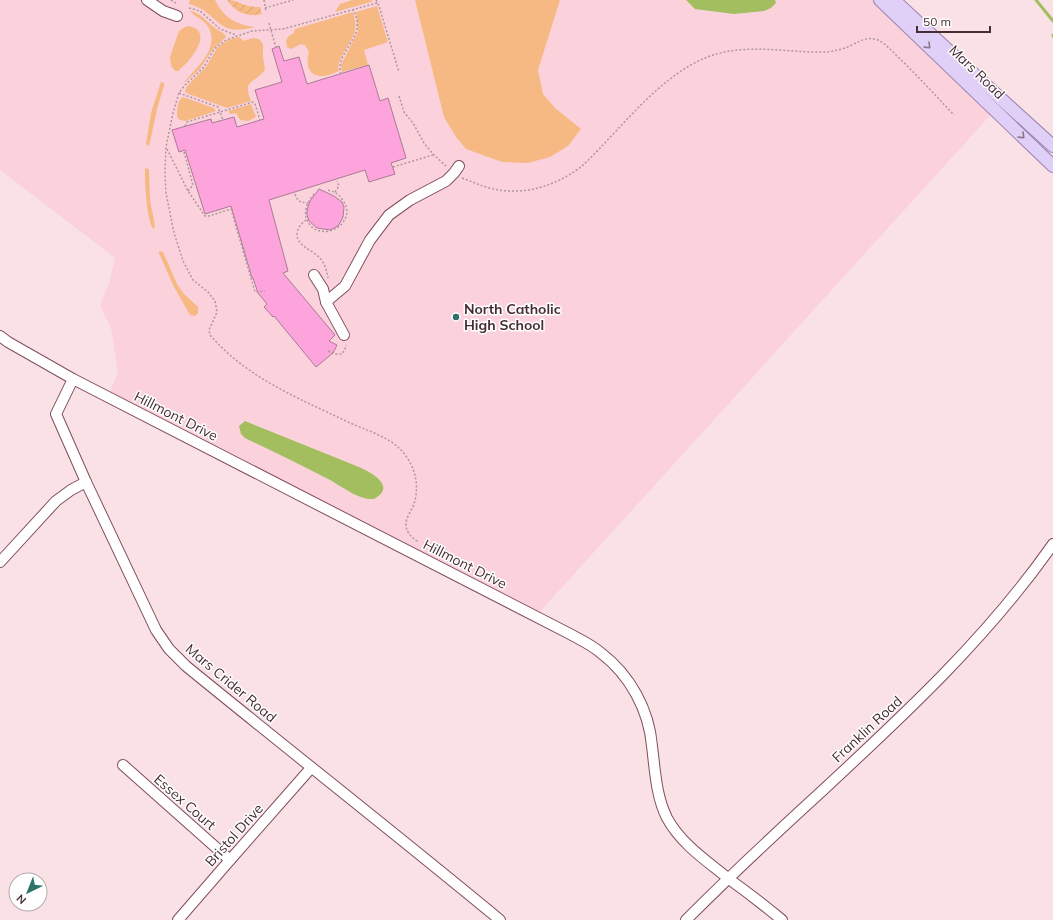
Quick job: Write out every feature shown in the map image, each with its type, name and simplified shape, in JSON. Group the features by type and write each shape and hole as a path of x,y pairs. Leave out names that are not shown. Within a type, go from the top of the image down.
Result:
{"main road":[{"name":"Mars Road","path":"880,0 1053,166"},
{"name":"Mars Road","path":"894,0 1053,146"}],"street":[{"path":"147,0 163,11 177,16"},
{"path":"326,302 345,286 370,240 389,215 410,200 446,181 457,169"},
{"path":"314,275 324,291 326,302 344,335"},
{"path":"0,336 73,380"},
{"name":"Mars Crider Road","path":"73,380 56,414 86,482 156,630 169,648 186,666 500,920"},
{"name":"Hillmont Drive","path":"73,380 564,630 601,653 613,664 631,685 642,707 650,729 659,793 667,817 678,834 694,851 782,920"},
{"path":"0,562 56,501 71,490 86,482"},
{"name":"Franklin Road","path":"686,920 893,724 972,646 1008,603 1053,544"},
{"name":"Essex Court","path":"122,765 230,860"},
{"name":"Bristol Drive","path":"178,920 312,768"}],"path":[{"path":"172,0 176,3"},
{"path":"264,0 266,12"},
{"path":"265,8 293,0"},
{"path":"376,0 399,72"},
{"path":"377,3 284,29 252,31 226,40 215,48 204,67 180,93 173,113 166,147 166,193 170,220 180,252 191,277 211,295 215,301 216,312 209,330 210,335 239,363 268,383 307,403 383,438 401,450 410,464 416,481 416,497 406,523 408,533 417,541 416,543"},
{"path":"189,8 197,10 220,29 237,36"},
{"path":"341,74 340,65 357,29 354,9"},
{"path":"269,23 276,48"},
{"path":"399,96 404,112 413,123 424,143 433,155 457,169 460,177 496,190 527,190 545,186 569,174 582,166 658,89 680,70 703,59 732,50 753,49 828,52 846,48 864,39 874,39 883,43 895,54 954,115"},
{"path":"180,93 218,107 223,120"},
{"path":"185,126 187,122 253,102 260,120"},
{"path":"166,147 188,191 205,216 231,209 254,292 265,291"},
{"path":"184,152 193,185 188,191"},
{"path":"393,167 433,155"},
{"path":"335,192 339,186 337,181"},
{"path":"314,194 308,203 306,211 307,220 312,226 320,231 331,231 340,226 346,217 346,206 343,200 335,192 326,190"},
{"path":"295,194 299,202 308,203"},
{"path":"307,220 299,228 297,237 304,246 319,256 326,267 328,278 327,286 324,291"},
{"path":"328,351 339,355 343,352 346,346 344,335"}],"shaded area":[{"name":"North Catholic High School","path":"0,0 880,0 995,110 536,616 108,397 118,372 111,328 100,305 110,281 115,258 0,170"},
{"path":"190,0 215,0 222,11 231,19 248,26 255,27 232,29 224,27 207,13 189,4"},
{"path":"227,0 260,7 262,14 251,15 242,13 234,8"},
{"path":"352,0 373,0 371,2 335,12 340,4"},
{"path":"415,0 560,0 538,70 543,94 555,108 581,129 568,146 550,157 528,163 502,162 466,149 456,137 444,117"},
{"path":"686,0 775,0 776,3 771,8 764,11 734,14 695,9"},
{"path":"377,6 388,42 364,50 368,65 342,72 341,65 358,31 356,12"},
{"path":"190,11 201,16 226,36 212,50 200,69 184,82 206,56 212,41 211,33 207,25"},
{"path":"353,12 355,31 339,62 339,71 325,76 316,75 310,71 308,67 309,52 305,45 301,44 291,49 287,47 286,40 294,33 295,29"},
{"path":"189,26 197,29 200,34 200,41 193,55 188,61 178,71 175,71 171,66 170,57 179,31"},
{"path":"239,37 244,41 252,38 259,39 263,44 265,70 248,85 251,101 227,108 186,93 185,91 187,86 206,67 217,48 228,40"},
{"path":"161,82 164,83 164,86 148,146 146,144 151,113"},
{"path":"183,97 214,108 216,111 186,121 180,120 177,117 177,109 178,103"},
{"path":"251,104 256,117 248,121 240,120 236,113 230,114 228,111"},
{"path":"147,168 149,170 150,200 155,226 153,229 146,200 145,169"},
{"path":"160,251 163,252 177,284 184,294 198,307 198,313 195,316 190,315 173,285 159,253"},
{"path":"245,421 359,467 376,476 383,485 383,489 374,499 368,499 355,495 332,481 245,438 241,434 239,426"}],"building":[{"path":"279,46 284,61 299,57 307,84 369,65 380,101 388,98 406,158 391,163 395,174 369,182 365,170 269,200 288,271 283,273 335,335 329,341 337,345 333,353 316,367 274,316 273,317 264,307 267,304 258,293 252,278 231,206 205,214 185,150 179,152 172,130 211,119 212,123 234,117 237,127 264,119 255,90 282,82 272,49"},
{"path":"319,189 334,196 342,202 344,207 343,217 338,226 330,230 317,228 309,221 307,215 310,201"}],"waterway":[{"path":"1036,0 1053,21"}],"place":[{"name":"North Catholic High School","path":"456,317"}]}
